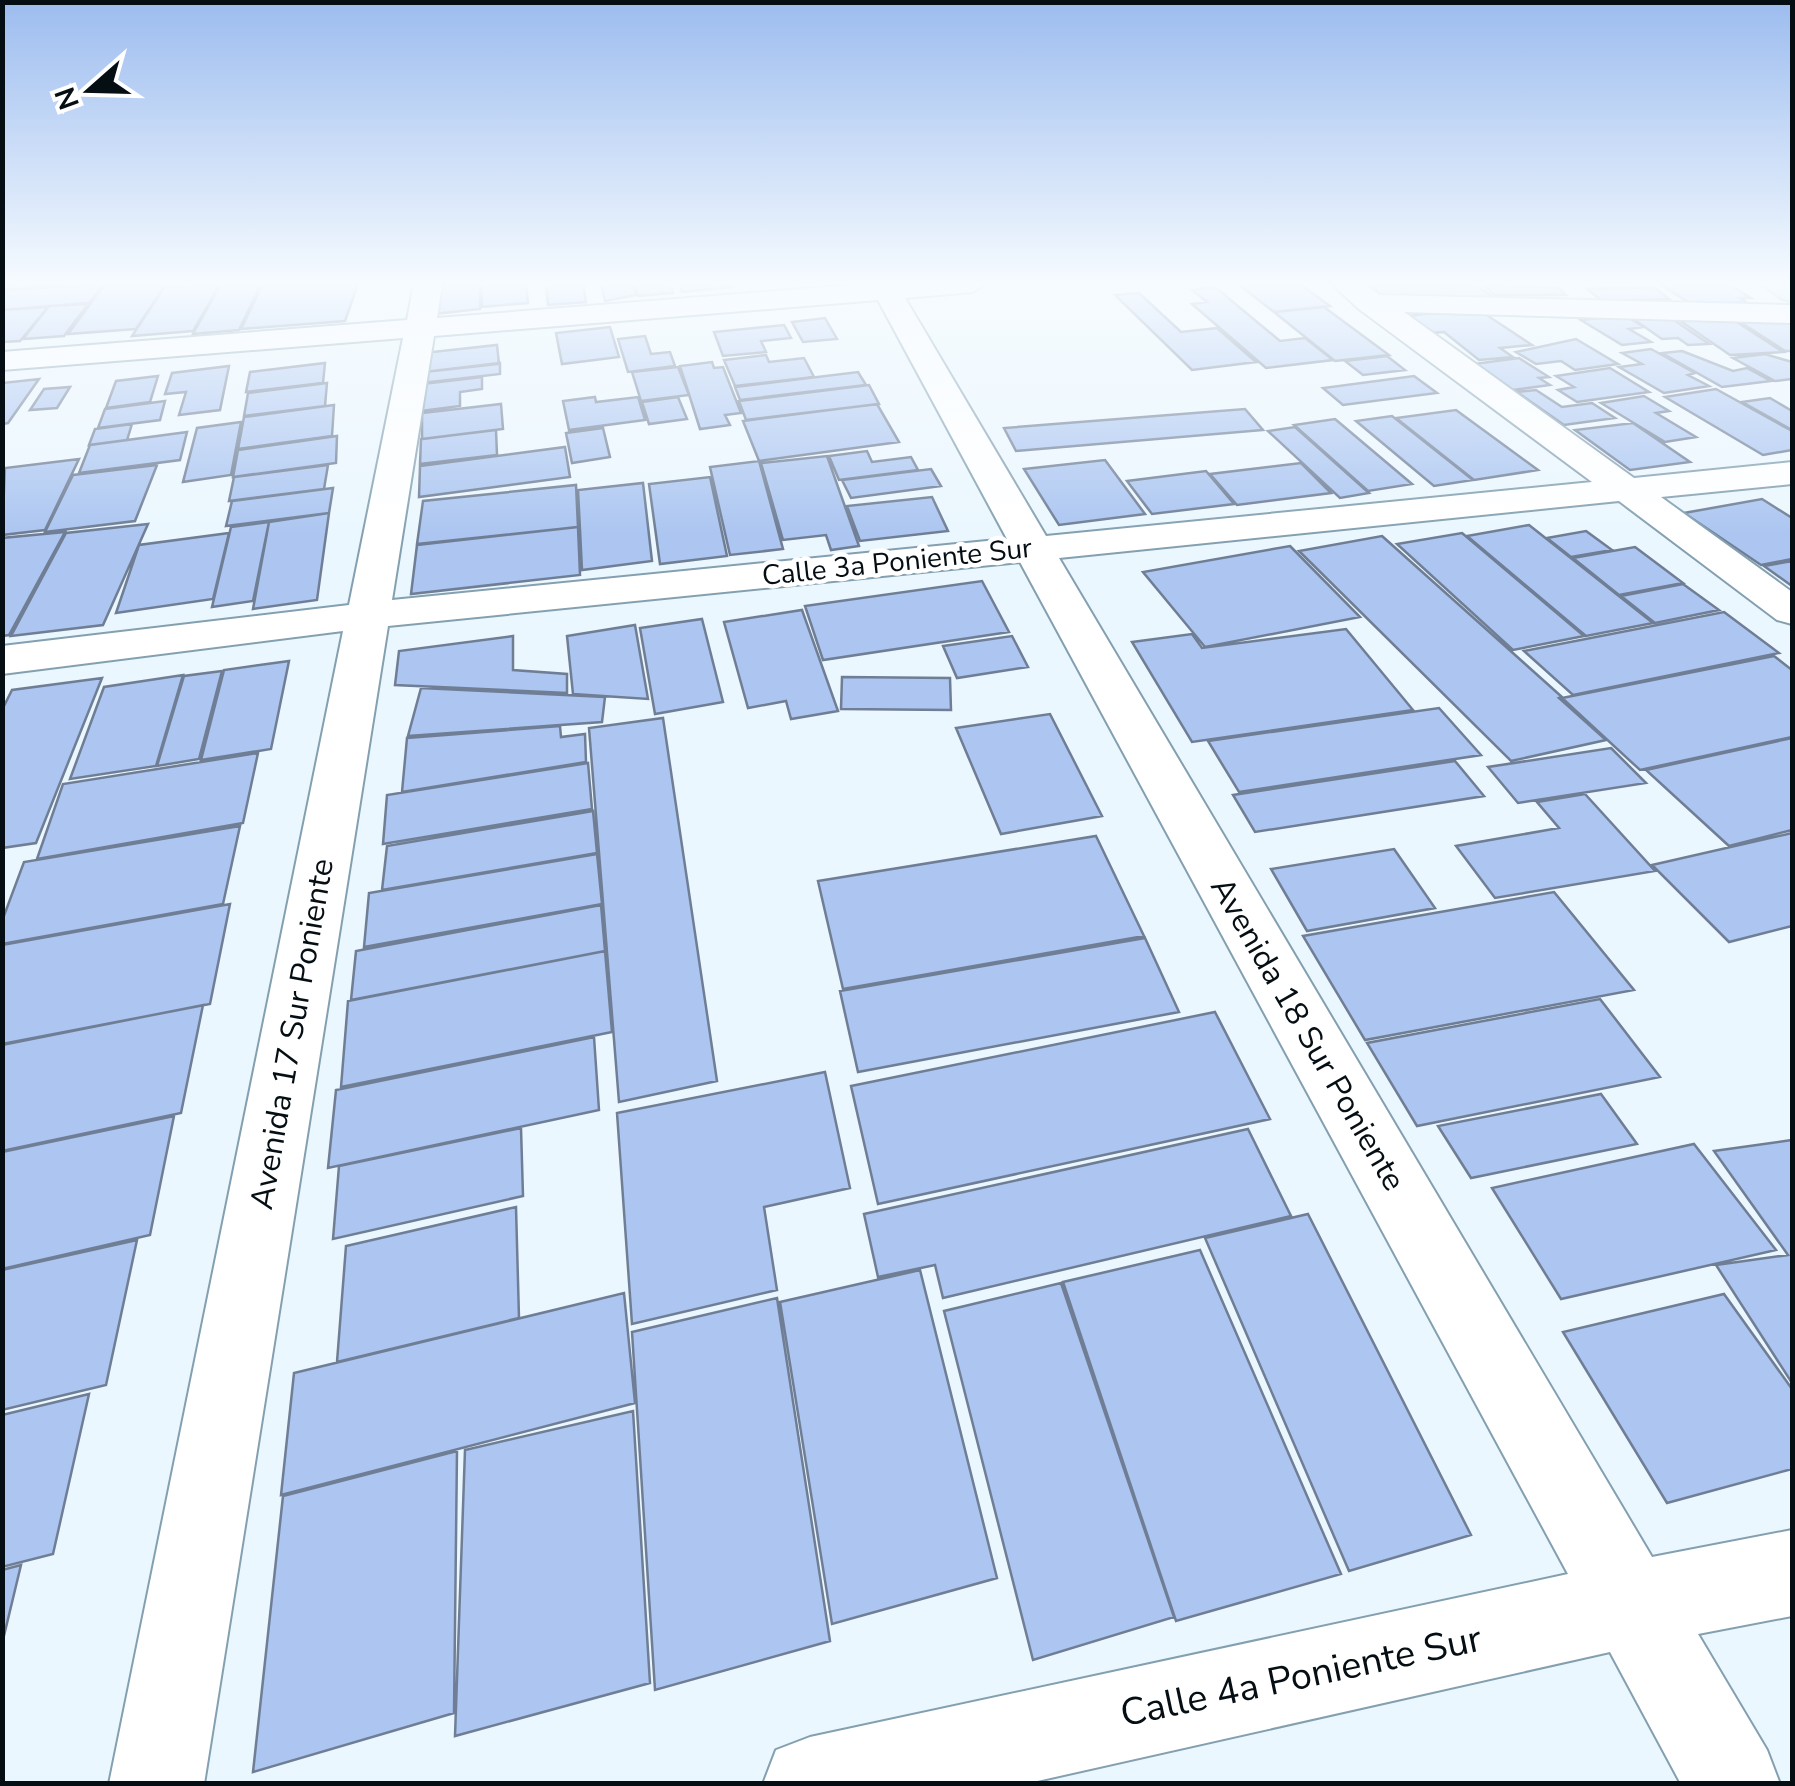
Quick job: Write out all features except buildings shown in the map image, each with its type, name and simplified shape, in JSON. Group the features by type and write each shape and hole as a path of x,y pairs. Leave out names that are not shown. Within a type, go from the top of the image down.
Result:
{"street":[{"name":"Avenida 17 Sur Poniente","path":"156,1784 412,367"},
{"name":"Avenida 18 Sur Poniente","path":"930,367 1733,1784"},
{"path":"1460,367 1792,611"},
{"name":"Calle 3a Poniente Sur","path":"2,660 368,616 1792,473"},
{"name":"Calle 4a Poniente Sur","path":"810,1784 1792,1572"}]}
